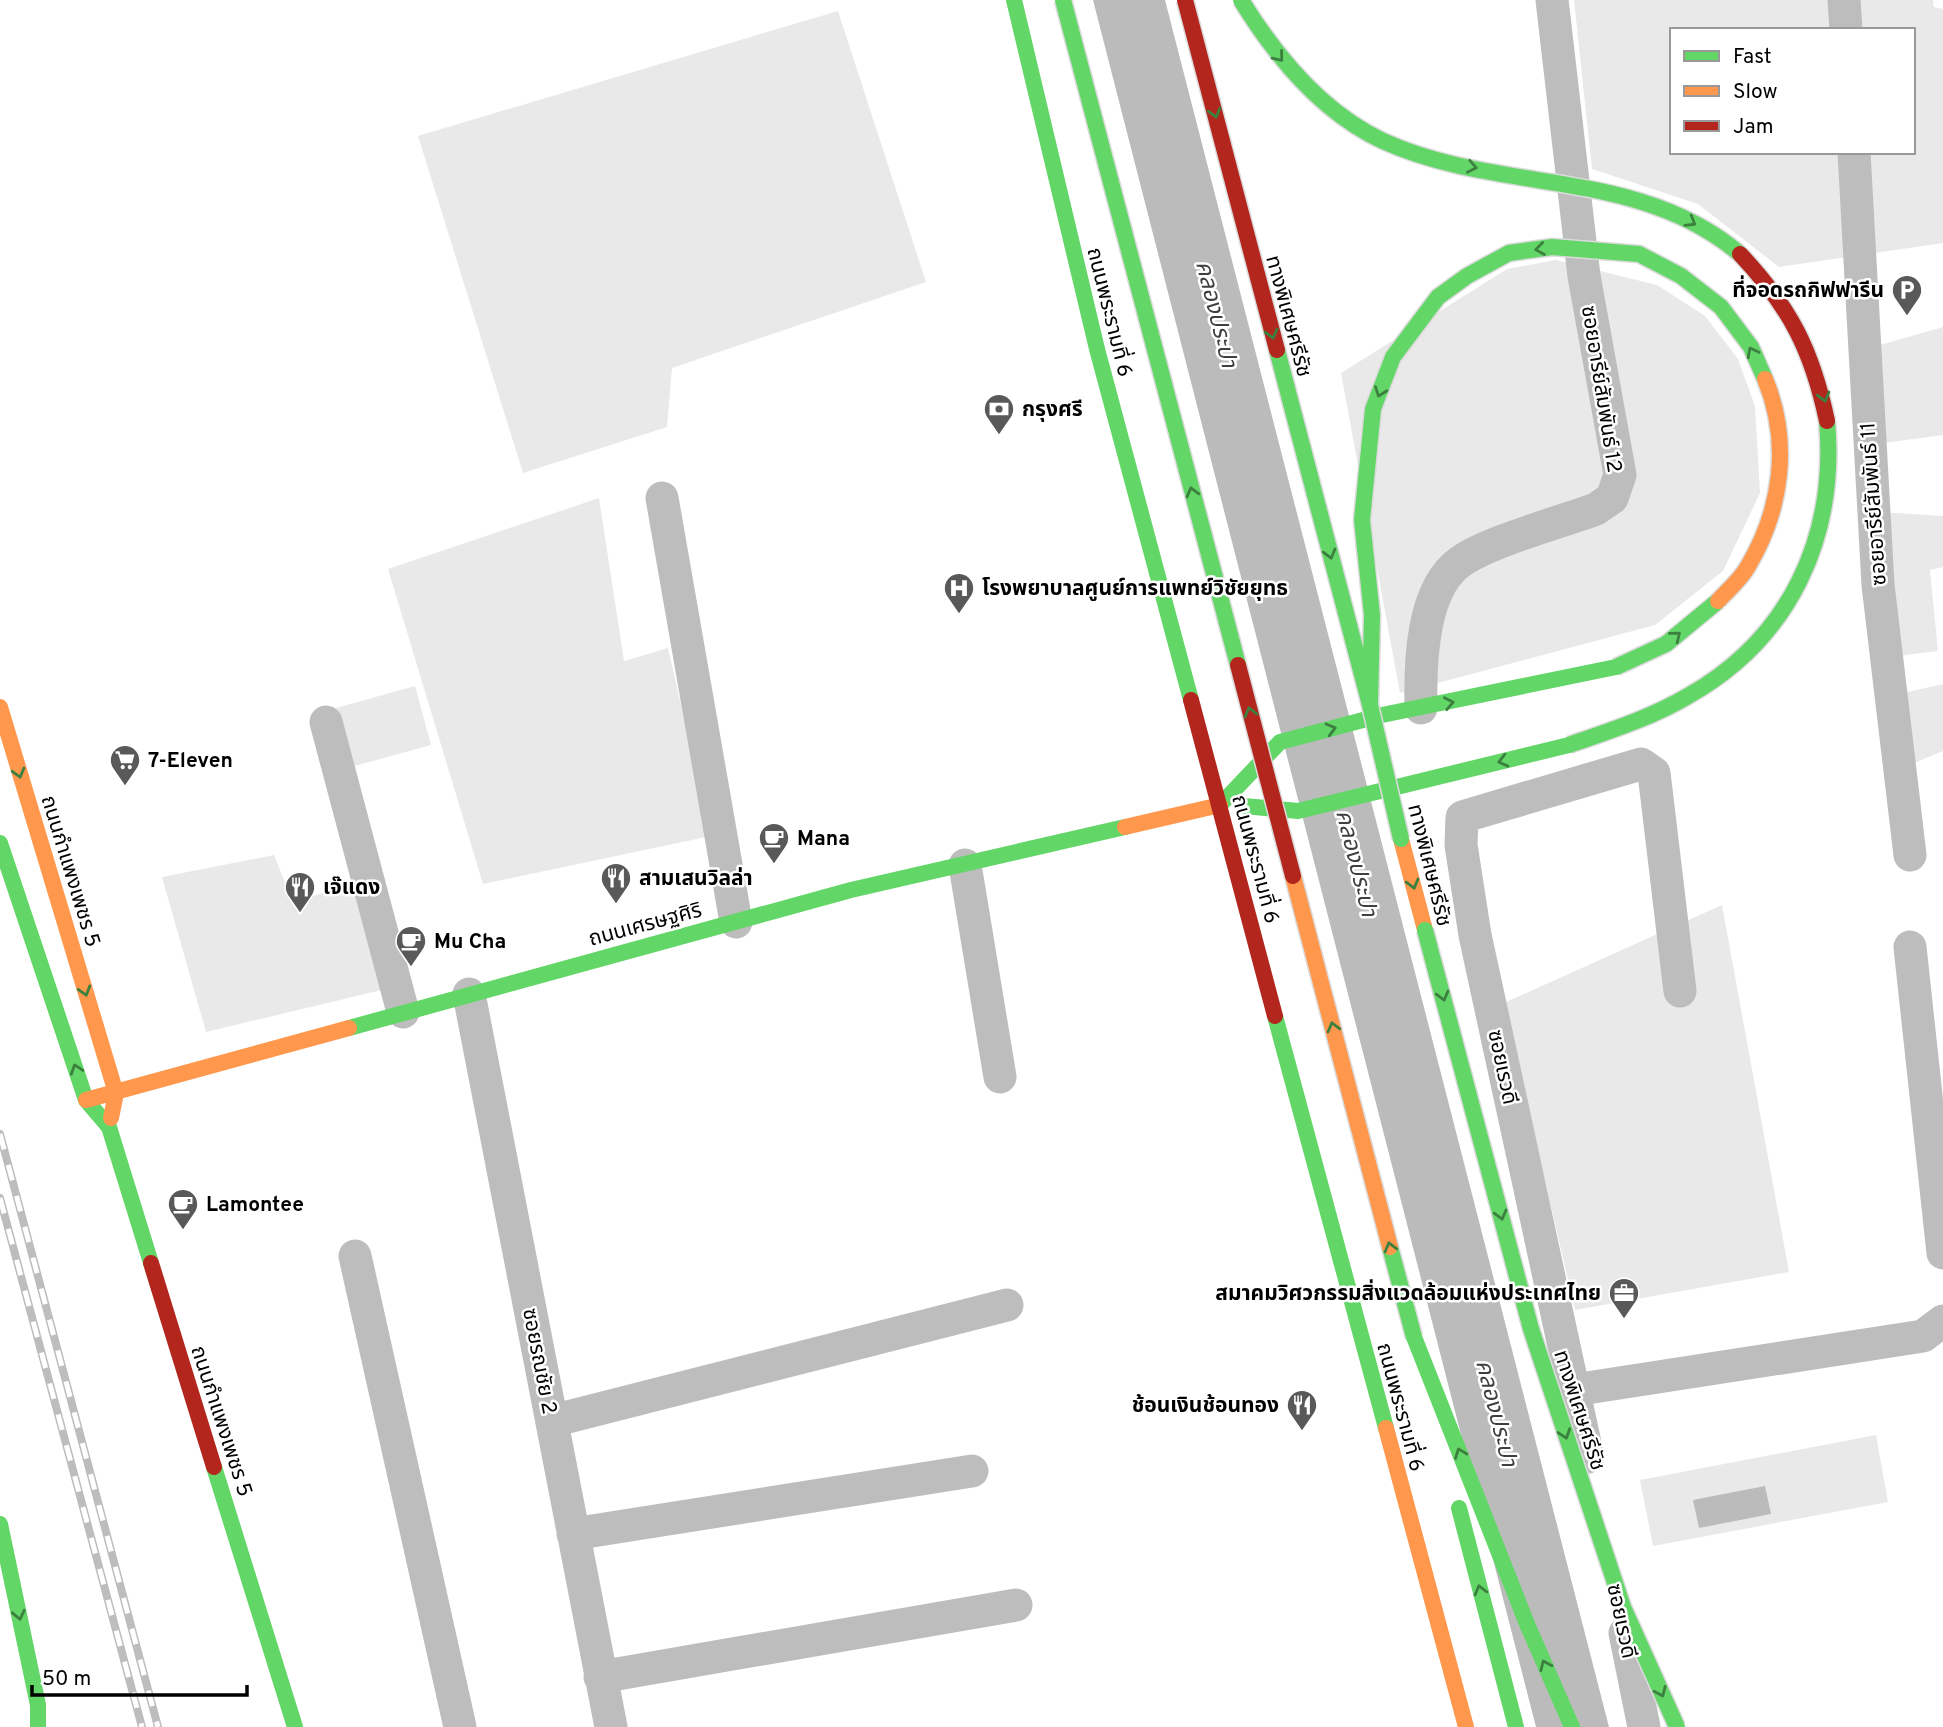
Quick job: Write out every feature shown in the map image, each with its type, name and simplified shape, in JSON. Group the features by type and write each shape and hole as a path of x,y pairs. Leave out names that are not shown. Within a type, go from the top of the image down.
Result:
{"main road":[{"path":"1063,0 1449,1471"},
{"path":"1026,6 1071,0"},
{"name":"ทางพิเศษศรีรัช","path":"1185,0 1376,710 1405,852 1531,1329 1623,1607 1677,1727"},
{"name":"ถนนเศรษฐศิริ","path":"86,1100 736,922 965,864 1220,805 1298,811 1569,745 1630,724 1692,695 1770,628 1800,583 1818,542 1828,498 1831,457 1828,411 1815,365 1797,321 1773,289 1729,247 1686,218 1648,202 1545,179 1466,166 1407,151 1363,130 1295,76 1266,41 1241,0"},
{"name":"ถนนพระรามที่ 6","path":"1026,6 1097,349 1466,1727"},
{"path":"1220,805 1280,743 1376,710 1421,708 1616,667 1666,644 1712,607 1746,570 1766,528 1779,484 1782,441 1751,347 1721,307 1681,276 1639,254 1552,247 1509,253 1467,276 1431,306 1393,356 1373,409 1366,457 1362,520 1372,615 1376,710"},
{"name":"ถนนกำแพงเพชร 5","path":"0,707 116,1093 109,1127"},
{"path":"10,812 29,806"},
{"name":"ถนนกำแพงเพชร 5","path":"0,843 86,1100 109,1127 295,1727"},
{"path":"1414,1336 1527,1624 1572,1727"},
{"path":"1456,1498 1516,1727"},
{"path":"0,1524 38,1705 37,1727"}],"street":[{"name":"ซอยอารีย์สัมพันธ์ 12","path":"1421,708 1419,655 1426,626 1444,578 1460,562 1479,552 1596,509 1612,498 1620,475 1584,276 1552,0"},
{"path":"1843,0 1846,28"},
{"name":"ซอยอารีย์สัมพันธ์ 11","path":"1854,154 1878,585 1910,855"},
{"path":"662,498 736,922"},
{"path":"326,722 403,1013"},
{"name":"ซอยเรวดี","path":"1644,1727 1475,935 1461,845 1462,817 1483,808 1641,764 1654,773 1680,991"},
{"path":"965,864 1000,1077"},
{"path":"1910,947 1943,1252"},
{"name":"ซอยรณชัย 2","path":"469,994 611,1727"},
{"path":"355,1256 460,1727"},
{"path":"552,1421 1007,1306"},
{"path":"1574,1390 1923,1336 1943,1321"},
{"path":"573,1534 972,1471"},
{"path":"600,1677 1016,1605"}],"shaded area":[{"path":"1574,0 1933,0 1934,7 1943,9 1943,243 1779,267 1698,204 1592,169"},
{"path":"838,11 926,282 672,368 667,427 523,473 418,136"},
{"path":"1556,260 1657,285 1705,316 1738,359 1755,406 1760,493 1723,571 1655,625 1400,693 1341,373 1507,269"},
{"path":"1943,327 1943,435 1876,444 1870,348"},
{"path":"599,498 624,661 668,648 711,836 483,884 388,569"},
{"path":"1880,512 1943,516 1943,567 1930,570 1938,651 1889,657"},
{"path":"1943,684 1943,751 1907,766 1903,693"},
{"path":"415,686 431,745 351,767 336,708"},
{"path":"274,855 293,903 359,880 390,988 206,1032 162,877"},
{"path":"1722,905 1789,1272 1575,1310 1504,1003"},
{"path":"1876,1435 1888,1502 1653,1546 1640,1480"}],"water":[{"name":"คลองประปา","path":"1093,0 1165,0 1609,1727 1536,1727"},
{"path":"1765,1486 1771,1514 1699,1528 1693,1500"}],"railway":[{"path":"0,1134 158,1727"},
{"path":"0,1198 142,1727"}],"traffic: fast":[{"path":"1014,0 1097,349 1191,700"},
{"path":"1063,0 1238,665"},
{"path":"1241,0 1269,42 1320,99 1340,115 1383,141 1427,158 1613,194 1658,207 1700,226 1740,254"},
{"path":"1370,705 1372,615 1362,520 1373,409 1393,357 1438,297 1467,276 1509,253 1552,247 1639,254 1681,276 1721,307 1751,347 1765,379"},
{"path":"1277,350 1370,705 1401,839"},
{"path":"1569,745 1645,717 1688,696 1724,672 1755,645 1780,614 1800,580 1815,543 1824,504 1828,463 1827,421"},
{"path":"1616,667 1666,644 1718,601"},
{"path":"1220,805 1280,742 1382,715 1616,667"},
{"path":"1244,806 1298,811 1569,745"},
{"path":"349,1028 851,890 1125,827"},
{"path":"0,843 86,1100 109,1127 151,1263"},
{"path":"1425,930 1531,1329 1623,1607 1677,1727"},
{"path":"1275,1016 1386,1428"},
{"path":"1390,1247 1414,1337"},
{"path":"1414,1337 1527,1624 1572,1727"},
{"path":"214,1467 295,1727"},
{"path":"1459,1508 1516,1727"},
{"path":"0,1524 38,1705 38,1727"}],"traffic: slow":[{"path":"1718,601 1747,568 1759,546 1775,499 1780,451 1778,427 1765,379"},
{"path":"0,707 116,1093 111,1118"},
{"path":"1125,827 1220,805"},
{"path":"1401,839 1425,930"},
{"path":"1293,876 1390,1247"},
{"path":"86,1100 349,1028"},
{"path":"1386,1428 1466,1727"}],"traffic: jam":[{"path":"1185,0 1277,350"},
{"path":"1740,254 1773,292 1797,331 1814,372 1827,421"},
{"path":"1238,665 1293,876"},
{"path":"1191,700 1275,1016"},
{"path":"151,1263 214,1467"}],"place":[{"name":"ที่จอดรถกิฟฟารีน","path":"1907,317"},
{"name":"กรุงศรี","path":"999,436"},
{"name":"โรงพยาบาลศูนย์การแพทย์วิชัยยุทธ","path":"959,615"},
{"name":"7-Eleven","path":"125,787"},
{"name":"Mana","path":"774,865"},
{"name":"สามเสนวิลล่า","path":"616,905"},
{"name":"เจ๊แดง","path":"300,914"},
{"name":"Mu Cha","path":"411,968"},
{"name":"Lamontee","path":"183,1231"},
{"name":"สมาคมวิศวกรรมสิ่งแวดล้อมแห่งประเทศไทย","path":"1624,1320"},
{"name":"ช้อนเงินช้อนทอง","path":"1302,1432"}]}
